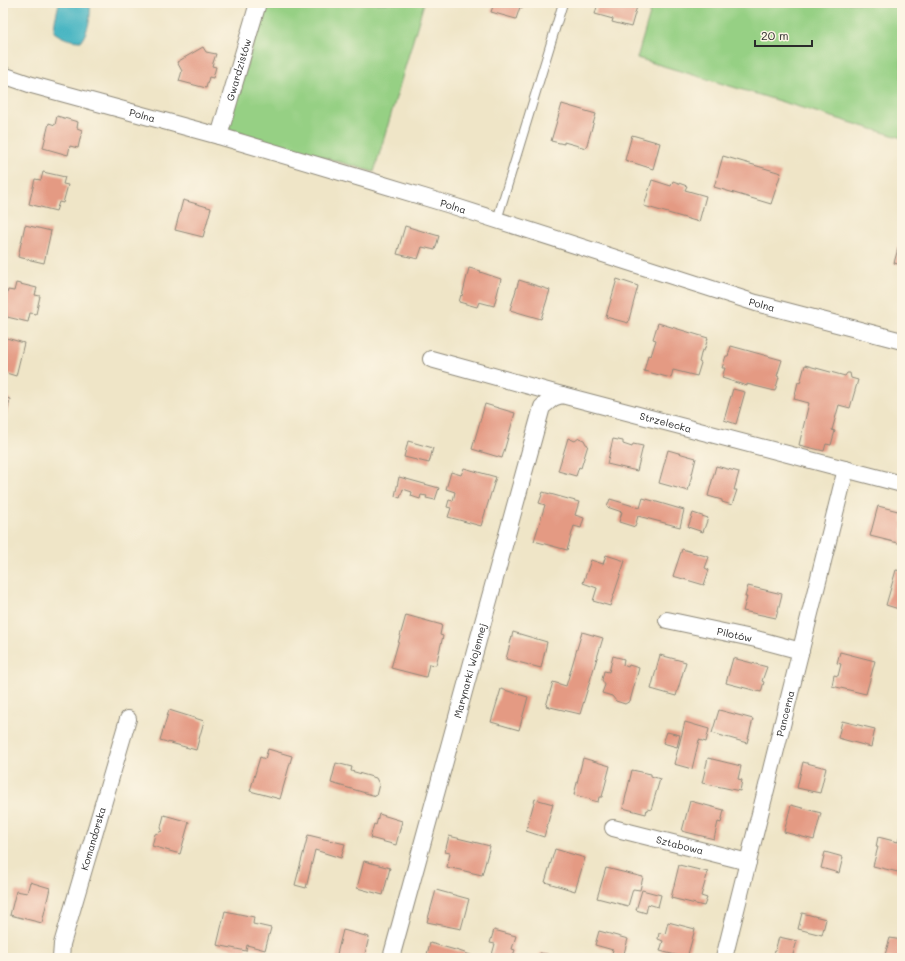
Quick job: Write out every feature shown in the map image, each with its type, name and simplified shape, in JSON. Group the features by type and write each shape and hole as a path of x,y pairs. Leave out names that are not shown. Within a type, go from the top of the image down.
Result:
{"street":[{"name":"Gwardzistów","path":"219,136 258,3"},
{"name":"Polna","path":"3,75 32,85 219,136 497,220 756,302 902,341"},
{"name":"Strzelecka","path":"430,359 902,484"},
{"name":"Marynarki Wojennej","path":"391,958 542,407 553,398 562,395"},
{"name":"Pancerna","path":"724,958 846,469"},
{"name":"Pilotów","path":"667,620 756,638 801,651"},
{"name":"Komandorska","path":"61,958 62,944 128,720"},
{"name":"Sztabowa","path":"613,828 748,862"}],"lane":[{"path":"497,220 563,3"}],"green space":[{"path":"266,3 424,3 374,172 227,129"},
{"path":"653,3 902,3 902,138 637,58"}],"water":[{"path":"59,3 90,3 89,23 81,41 67,39 54,32"}],"building":[{"path":"494,3 524,3 522,8 520,7 516,19 491,12"},
{"path":"598,3 638,3 631,27 612,22 613,19 595,14"},
{"path":"203,47 206,52 216,54 212,66 216,67 213,78 209,77 206,88 179,81 182,71 177,62"},
{"path":"562,104 596,114 586,148 564,142 564,144 551,141"},
{"path":"57,116 78,122 77,128 82,130 78,148 70,146 68,155 43,148 49,123 55,125"},
{"path":"632,135 660,143 653,169 625,160"},
{"path":"723,156 781,173 771,204 714,187"},
{"path":"43,172 65,177 63,184 68,185 63,203 59,202 56,211 29,204 35,179 41,180"},
{"path":"652,180 671,186 673,181 687,186 685,190 706,196 699,222 644,206"},
{"path":"183,200 211,208 203,237 175,230"},
{"path":"25,225 51,231 44,263 18,257"},
{"path":"405,226 439,236 435,250 422,247 418,259 397,254"},
{"path":"902,234 902,265 894,263"},
{"path":"469,268 501,279 494,306 479,302 477,307 459,302"},
{"path":"617,279 638,286 628,323 606,317"},
{"path":"519,280 550,290 541,319 510,310"},
{"path":"16,283 37,288 35,295 40,296 36,314 30,313 28,322 3,316 3,308 8,290 14,291"},
{"path":"658,323 708,338 704,351 702,350 699,362 701,363 697,376 673,370 671,378 644,371 648,355 651,356 656,340 653,339"},
{"path":"3,337 24,343 16,376 3,372"},
{"path":"731,346 782,360 777,376 779,377 775,391 747,384 747,386 722,378 725,368 722,368"},
{"path":"805,365 845,376 847,373 850,373 851,378 858,380 850,408 839,405 832,430 835,431 831,445 826,444 824,451 799,445 809,403 794,399 798,382 800,383"},
{"path":"733,389 745,392 736,424 724,420"},
{"path":"3,397 10,399 4,425 3,425"},
{"path":"485,404 515,413 502,458 472,449"},
{"path":"568,438 575,441 579,438 584,440 588,445 581,468 579,467 576,476 558,471"},
{"path":"613,439 623,441 623,444 632,447 633,444 643,446 637,471 607,464"},
{"path":"408,441 433,448 429,463 404,457"},
{"path":"668,450 696,458 688,491 659,483"},
{"path":"716,466 739,472 734,490 737,490 732,505 708,496"},
{"path":"464,468 496,477 481,526 448,517 451,508 447,507 449,500 453,501 455,492 446,489 451,472 461,475"},
{"path":"399,477 439,488 435,500 421,495 420,499 411,496 412,492 403,489 400,498 395,496"},
{"path":"543,492 579,502 575,515 584,518 581,528 574,526 567,550 534,541 545,505 539,503"},
{"path":"643,498 684,510 680,527 638,516 635,527 619,522 622,512 607,507 610,499 640,508"},
{"path":"878,506 902,512 902,544 870,536"},
{"path":"693,513 708,518 703,532 688,527"},
{"path":"682,549 709,557 705,568 709,570 704,585 673,576"},
{"path":"606,555 625,561 610,606 593,601 597,588 583,583 591,560 603,564"},
{"path":"896,570 902,571 902,610 886,605"},
{"path":"748,586 782,594 776,618 743,611"},
{"path":"406,615 442,625 440,635 443,636 436,665 429,664 426,677 391,668"},
{"path":"513,632 547,642 541,668 506,659"},
{"path":"582,632 603,638 580,714 546,706 553,682 566,686"},
{"path":"840,652 875,661 866,694 832,686 834,675 838,676 841,664 837,663"},
{"path":"660,655 686,662 676,696 651,689"},
{"path":"613,656 624,659 623,665 639,668 630,701 625,704 616,701 612,696 602,693 605,685 602,680 604,671 609,672"},
{"path":"733,658 767,667 762,681 764,682 761,692 726,683"},
{"path":"501,689 528,697 519,730 491,722"},
{"path":"169,710 204,721 196,750 160,740"},
{"path":"719,710 753,719 747,743 712,733"},
{"path":"842,721 875,729 871,747 838,738"},
{"path":"685,722 709,729 706,742 699,740 692,769 674,764"},
{"path":"667,732 680,735 677,747 663,743"},
{"path":"268,749 292,756 280,799 250,791 260,757 265,759"},
{"path":"583,758 610,766 602,797 599,797 598,802 574,795"},
{"path":"708,758 741,766 738,779 742,780 740,791 702,783"},
{"path":"803,762 826,768 820,793 797,788"},
{"path":"336,763 352,767 351,771 376,778 379,784 376,796 331,783"},
{"path":"632,770 651,774 651,776 660,779 651,810 647,809 646,814 623,808"},
{"path":"535,799 553,804 544,837 526,831"},
{"path":"690,801 724,810 721,823 718,822 714,839 682,831"},
{"path":"791,805 821,813 814,840 784,832"},
{"path":"379,814 402,821 396,845 370,838"},
{"path":"164,815 189,822 180,854 152,846 155,834 162,831 161,827"},
{"path":"902,829 902,873 873,866 878,847 876,847 878,837 898,842"},
{"path":"308,835 345,844 341,858 315,850 306,888 295,885"},
{"path":"449,836 490,846 482,875 447,867 450,853 445,852"},
{"path":"555,849 585,858 575,891 545,882"},
{"path":"825,852 843,857 839,873 821,868"},
{"path":"364,861 390,868 383,895 357,888"},
{"path":"679,865 708,872 701,896 707,898 704,906 671,898"},
{"path":"606,868 643,877 640,890 633,889 628,906 597,898"},
{"path":"30,882 50,888 42,923 10,915 16,891 27,893"},
{"path":"436,890 469,899 461,929 427,922"},
{"path":"642,890 661,895 658,907 648,904 646,913 636,910"},
{"path":"225,911 254,917 253,924 271,928 265,950 247,945 246,951 217,945"},
{"path":"802,913 826,919 822,935 798,929"},
{"path":"668,922 695,929 687,958 660,951 663,941 658,939 659,933 665,934"},
{"path":"343,930 369,937 364,958 336,958"},
{"path":"494,930 516,936 512,949 515,950 512,958 491,958 495,944 490,943"},
{"path":"599,931 628,939 623,957 612,953 613,950 595,945"},
{"path":"779,937 797,941 792,958 774,954"},
{"path":"890,938 902,940 902,958 884,958"},
{"path":"430,943 459,951 479,958 426,958"},
{"path":"540,953 557,956 556,958 539,958"}]}
